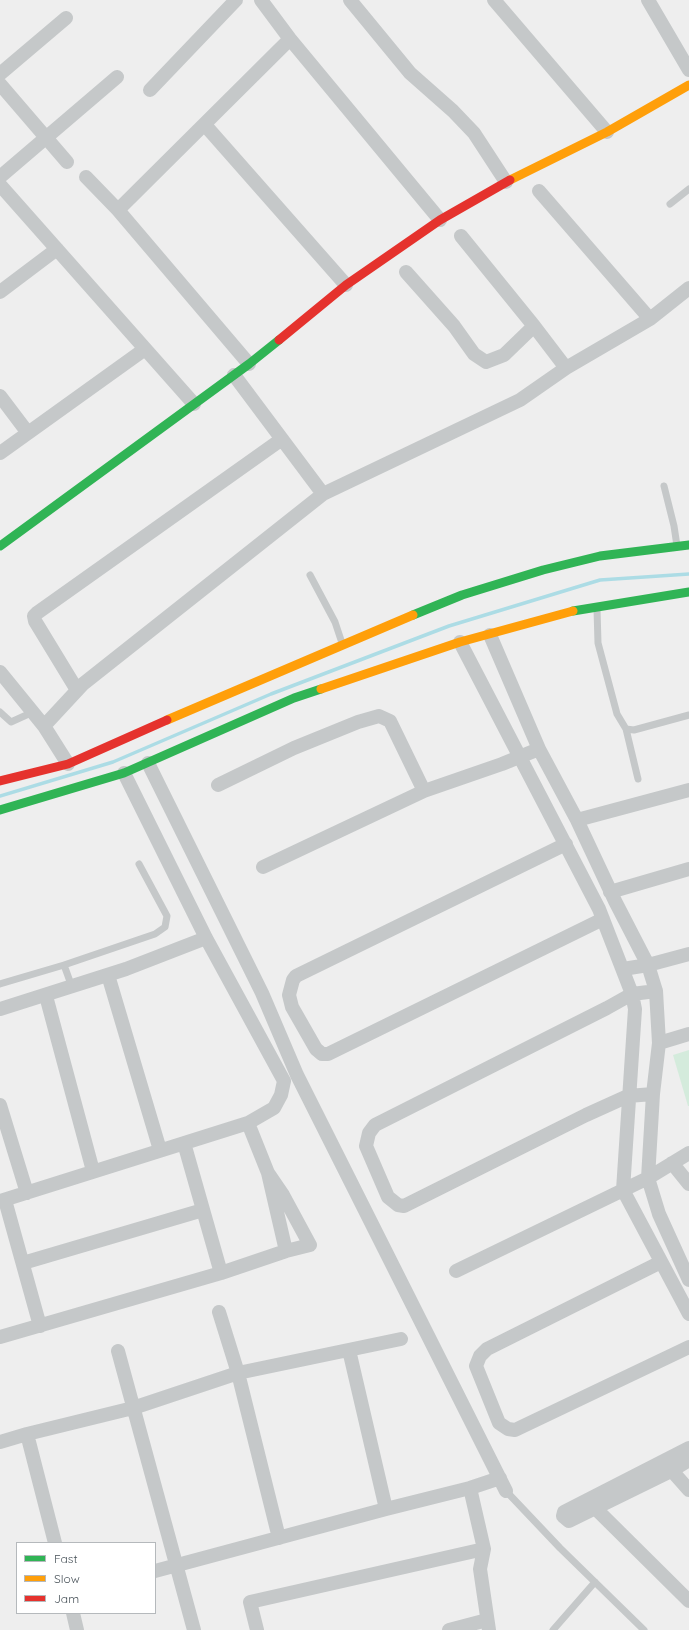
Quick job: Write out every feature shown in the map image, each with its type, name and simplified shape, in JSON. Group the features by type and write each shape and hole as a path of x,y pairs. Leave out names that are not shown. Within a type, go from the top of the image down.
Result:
{"street":[{"path":"150,90 236,0"},
{"path":"261,0 290,39 440,220"},
{"path":"350,0 410,73 453,111 474,133 506,182"},
{"path":"648,0 689,70"},
{"path":"497,1 607,132"},
{"path":"0,74 66,18"},
{"path":"118,210 290,39"},
{"path":"0,177 117,77"},
{"path":"0,84 67,162"},
{"path":"0,546 249,364 346,285 440,220 506,182 607,132 689,85"},
{"path":"205,125 346,285"},
{"path":"86,177 118,210 249,364"},
{"path":"539,191 650,319"},
{"path":"2,192 57,249 194,404"},
{"path":"461,236 566,368"},
{"path":"0,292 57,249"},
{"path":"406,272 454,326 474,354 486,362 504,355 534,326"},
{"path":"44,726 77,690 322,494 520,400 566,368 650,319 689,288"},
{"path":"0,453 146,349"},
{"path":"234,375 322,494"},
{"path":"0,396 28,433"},
{"path":"77,690 35,621 34,616 282,438"},
{"path":"0,781 68,764 342,644 462,595 543,570 600,556 677,546 689,546"},
{"path":"0,810 124,773 294,698 460,642 490,635 569,612 689,592"},
{"path":"490,635 538,749 577,820 648,965 656,991 659,1043 653,1094 648,1178 659,1214 689,1280"},
{"path":"460,642 601,914 632,994 635,1009 628,1096 623,1190 689,1314"},
{"path":"0,672 44,726 68,764"},
{"path":"218,785 294,748 358,722 379,716 390,721 424,791"},
{"path":"262,866 424,791 538,749"},
{"path":"148,763 262,993 297,1075 503,1485 470,1488 156,1571"},
{"path":"40,1326 23,1263 2,1200 248,1123 274,1108 281,1096 284,1080 206,938 124,773"},
{"path":"577,820 689,790"},
{"path":"566,844 296,976 293,980 289,995 292,1007 316,1049 322,1054 328,1054 601,914 613,896 689,870"},
{"path":"0,1008 46,996 108,975 206,938"},
{"path":"623,969 648,965 689,954"},
{"path":"108,975 160,1150"},
{"path":"653,1094 628,1096 586,1114 404,1206 393,1203 388,1198 366,1146 369,1134 375,1125 600,1012 632,994 656,991"},
{"path":"46,996 93,1171"},
{"path":"659,1043 689,1034"},
{"path":"0,1105 26,1193"},
{"path":"248,1123 268,1173 286,1251"},
{"path":"184,1143 221,1273"},
{"path":"456,1271 648,1178 689,1153"},
{"path":"672,1163 689,1184"},
{"path":"0,1337 221,1273 286,1251 316,1244 268,1173"},
{"path":"23,1263 203,1210"},
{"path":"661,1262 487,1349 480,1356 476,1366 499,1423 508,1430 515,1430 689,1347"},
{"path":"219,1312 238,1373 278,1538"},
{"path":"0,1442 133,1408 238,1373 401,1339"},
{"path":"349,1350 386,1509"},
{"path":"118,1351 194,1630"},
{"path":"27,1434 55,1542"},
{"path":"688,1454 592,1504 689,1601"},
{"path":"667,1466 689,1490"},
{"path":"449,1630 488,1625 480,1569 484,1549 470,1488"},
{"path":"257,1630 250,1602 484,1549"},
{"path":"72,1614 77,1630"}],"lane":[{"path":"670,204 689,189"},
{"path":"664,486 674,526 677,546"},
{"path":"310,575 335,622 342,644"},
{"path":"597,607 598,643 617,714 626,729 638,779"},
{"path":"0,712 11,722 33,712"},
{"path":"626,729 634,730 689,715"},
{"path":"0,984 64,965 156,934 165,927 167,916 139,864"},
{"path":"64,965 72,987"},
{"path":"503,1485 560,1548 644,1630"},
{"path":"553,1630 595,1582"}],"green space":[{"path":"689,1050 689,1106 688,1106 673,1055"}],"waterway":[{"path":"0,796 113,762 271,694 449,626 600,580 689,574"}],"traffic: fast":[{"path":"0,546 249,364 279,340"},
{"path":"413,615 462,595 543,570 600,556 689,545"},
{"path":"573,611 689,592"},
{"path":"0,810 124,773 294,698 321,689"}],"traffic: slow":[{"path":"510,180 607,132 689,85"},
{"path":"321,689 460,642 573,611"},
{"path":"167,720 413,615"}],"traffic: jam":[{"path":"279,340 346,285 440,220 510,180"},
{"path":"0,781 68,764 167,720"}]}
